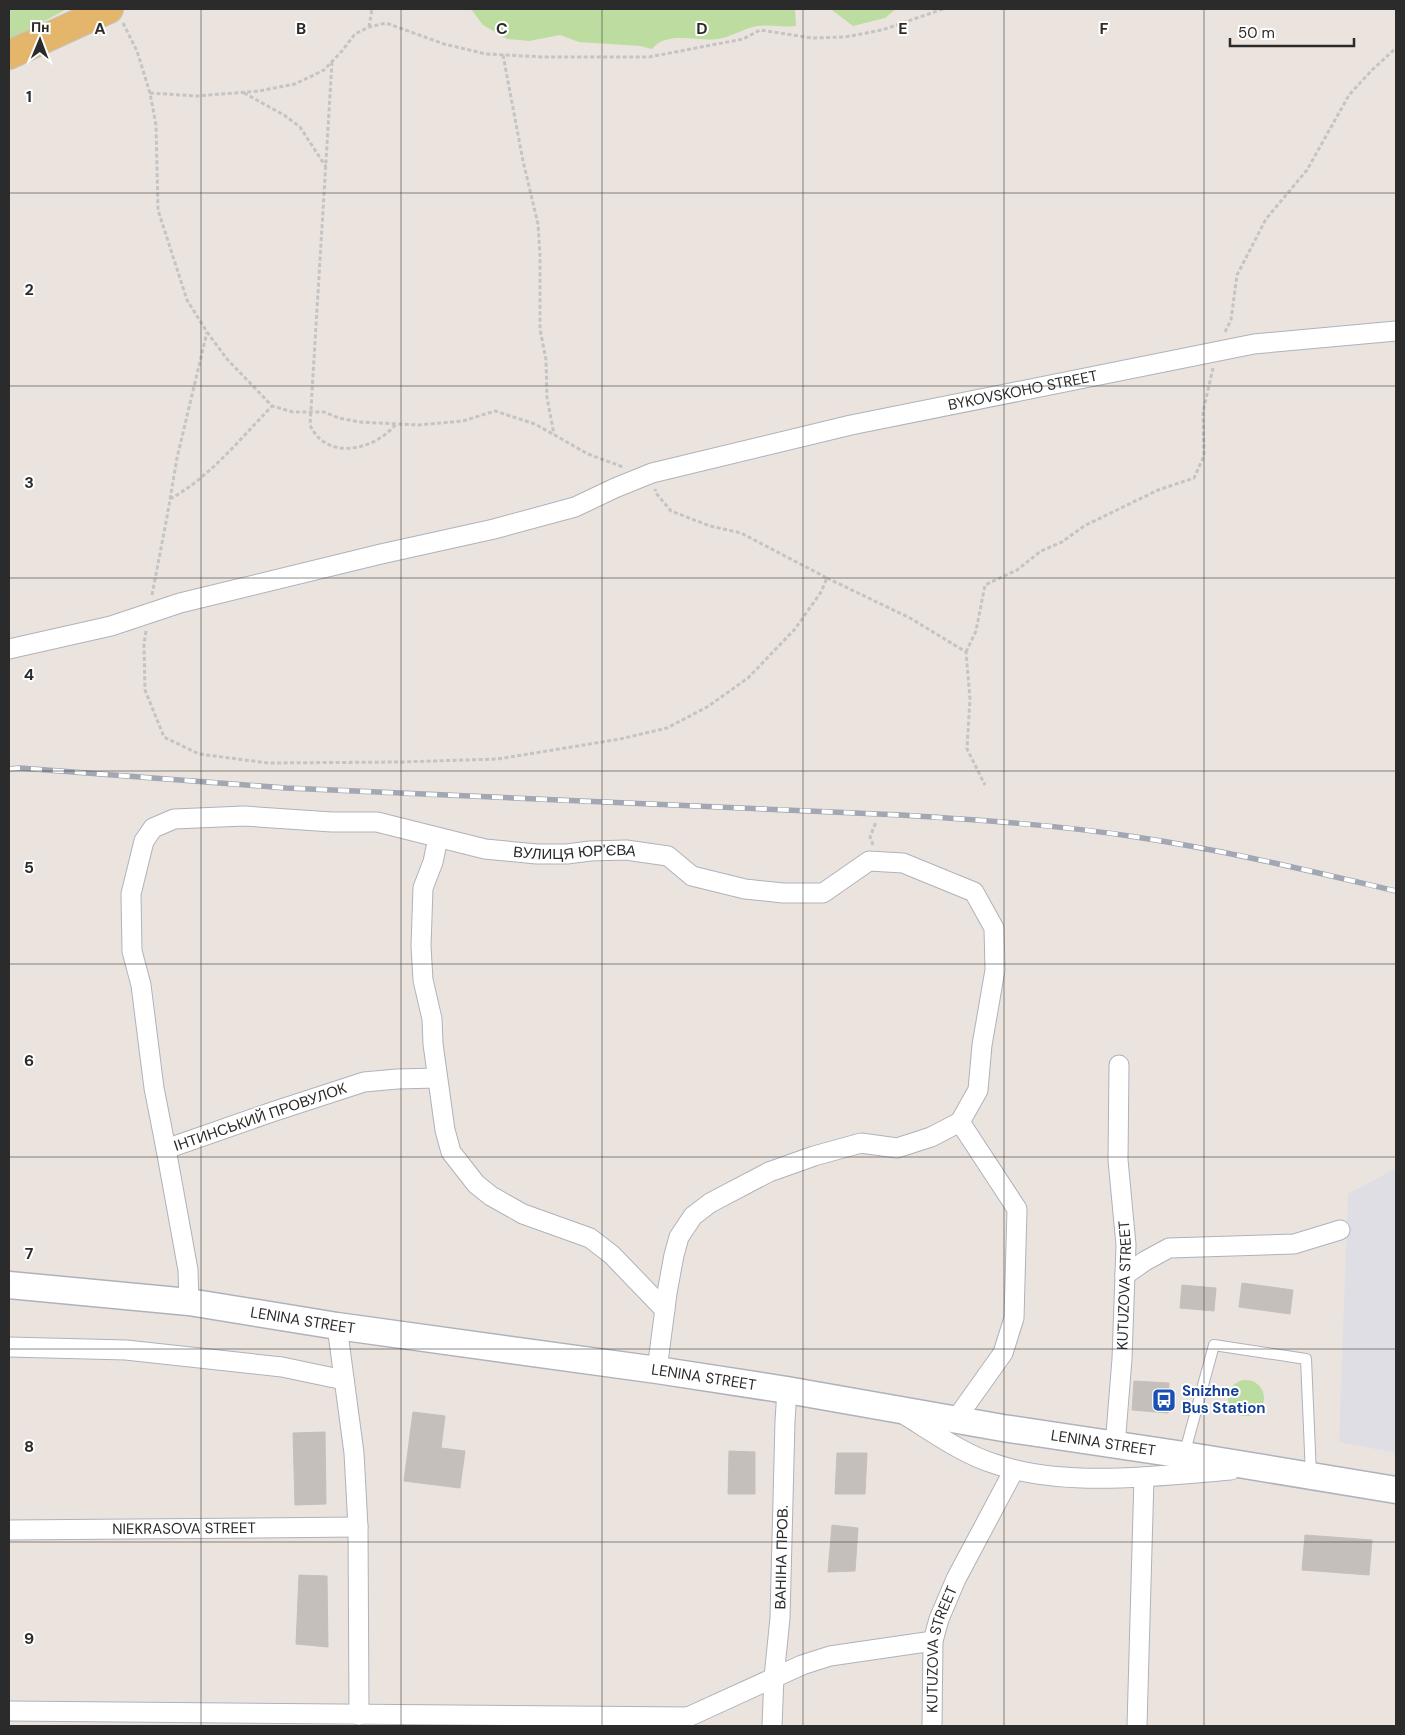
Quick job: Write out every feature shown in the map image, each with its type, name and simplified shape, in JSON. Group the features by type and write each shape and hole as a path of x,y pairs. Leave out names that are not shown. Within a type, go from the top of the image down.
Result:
{"main road":[{"path":"9,55 115,13"},
{"name":"LENINA STREET","path":"9,1285 189,1302 337,1326 657,1370 787,1390 1115,1446 1184,1455 1396,1490"}],"street":[{"name":"BYKOVSKOHO STREET","path":"9,649 111,626 180,603 575,508 615,488 652,473 851,425 1254,344 1396,332"},
{"name":"ВУЛИЦЯ ЮР'ЄВА","path":"153,828 174,819 244,816 332,822 378,822 485,849 537,854 626,850 668,856 692,876 745,889 783,893 823,893 869,861 903,863 974,892 994,928 995,970 982,1045 978,1090 960,1122"},
{"name":"ІНТИНСЬКИЙ ПРОВУЛОК","path":"153,828 144,841 138,860 130,894 130,921 132,951 140,985 154,1088 166,1149 364,1082 437,1078"},
{"path":"438,838 433,862 423,888 421,919 423,980 432,1019 437,1078 445,1130 451,1152 476,1184 491,1196 524,1214 590,1238 612,1255 665,1310"},
{"name":"KUTUZOVA STREET","path":"1115,1446 1122,1359 1126,1245 1118,1160 1119,1065"},
{"path":"657,1370 665,1310 679,1237 693,1216 710,1203 769,1172 814,1156 861,1143 897,1148 930,1137 960,1122 1017,1209 1014,1318 1003,1353 956,1419"},
{"path":"166,1149 188,1270 189,1302"},
{"path":"1125,1275 1169,1248 1294,1244 1340,1230"},
{"path":"337,1326 354,1453 368,1719"},
{"path":"9,1348 126,1350 282,1367 344,1380"},
{"name":"ВАНІНА ПРОВ.","path":"772,1726 774,1677 780,1618 787,1390"},
{"path":"893,1408 976,1457 1014,1470 1038,1474 1072,1477 1144,1477 1255,1468"},
{"name":"KUTUZOVA STREET","path":"932,1726 934,1641 939,1619 956,1579 1014,1470"},
{"path":"1137,1726 1144,1477"},
{"name":"NIEKRASOVA STREET","path":"9,1530 358,1527"},
{"path":"9,1711 368,1719 681,1722 802,1664 830,1656 934,1641"}],"lane":[{"path":"1184,1455 1214,1345 1306,1359 1311,1476"}],"path":[{"path":"369,27 372,9"},
{"path":"150,93 197,96 243,92 295,84 324,70 355,34 369,27 386,23 444,44 486,54 544,57 650,57 743,40 760,30 812,38 845,37 882,30 943,9"},
{"path":"115,13 137,51 150,93 156,125 158,210 187,300 227,359 272,406 293,412 324,412 339,418 359,422 418,425 463,421 494,411 535,424 588,454 629,469 644,470 652,473 656,493 671,511 710,526 741,533 827,578 910,618 966,652"},
{"path":"985,785 967,749 970,699 966,652 976,631 985,585 1017,570 1041,551 1062,542 1084,526 1158,490 1194,478 1204,456 1203,412 1216,352 1231,320 1237,275 1266,219 1307,170 1349,95 1396,48"},
{"path":"503,55 521,152 538,224 540,328 546,360 548,398 554,434"},
{"path":"332,61 310,425 315,436 324,443 337,448 350,448 376,441 389,433 396,424"},
{"path":"243,92 284,115 300,127 326,168"},
{"path":"207,332 177,458 144,644 146,690 164,737 199,754 268,763 498,759 620,739 667,728 707,707 748,678 795,629 821,592 827,578"},
{"path":"170,499 186,490 217,462 272,406"},
{"path":"876,822 870,836 876,861"}],"shaded area":[{"path":"1396,1168 1396,1453 1339,1442 1348,1194"}],"green space":[{"path":"9,9 67,9 9,40"},
{"path":"471,9 795,9 796,26 758,26 710,40 674,38 658,43 652,49 640,46 579,42 560,35 529,41 507,39 483,25"},
{"path":"815,9 896,9 885,18 853,26 832,10"},
{"path":"1246,1380 1253,1381 1259,1385 1263,1391 1263,1405 1259,1411 1253,1415 1246,1416 1239,1415 1233,1411 1229,1405 1228,1398 1229,1391 1233,1385 1239,1381"}],"building":[{"path":"1242,1283 1293,1290 1290,1314 1239,1307"},
{"path":"1182,1285 1216,1288 1214,1311 1180,1308"},
{"path":"1134,1381 1169,1383 1168,1413 1132,1410"},
{"path":"413,1412 445,1416 441,1448 465,1451 460,1488 404,1481"},
{"path":"325,1432 326,1504 295,1505 293,1433"},
{"path":"729,1451 755,1452 755,1494 728,1494"},
{"path":"837,1453 867,1453 865,1494 835,1494"},
{"path":"832,1525 858,1528 855,1571 828,1572"},
{"path":"1305,1535 1372,1540 1369,1575 1302,1570"},
{"path":"299,1575 327,1576 328,1647 296,1644"}],"railway":[{"path":"9,769 20,768 286,788 901,815 1019,823 1169,842 1267,861 1396,891"}],"place":[{"name":"Snizhne Bus Station","path":"1164,1400"}]}
